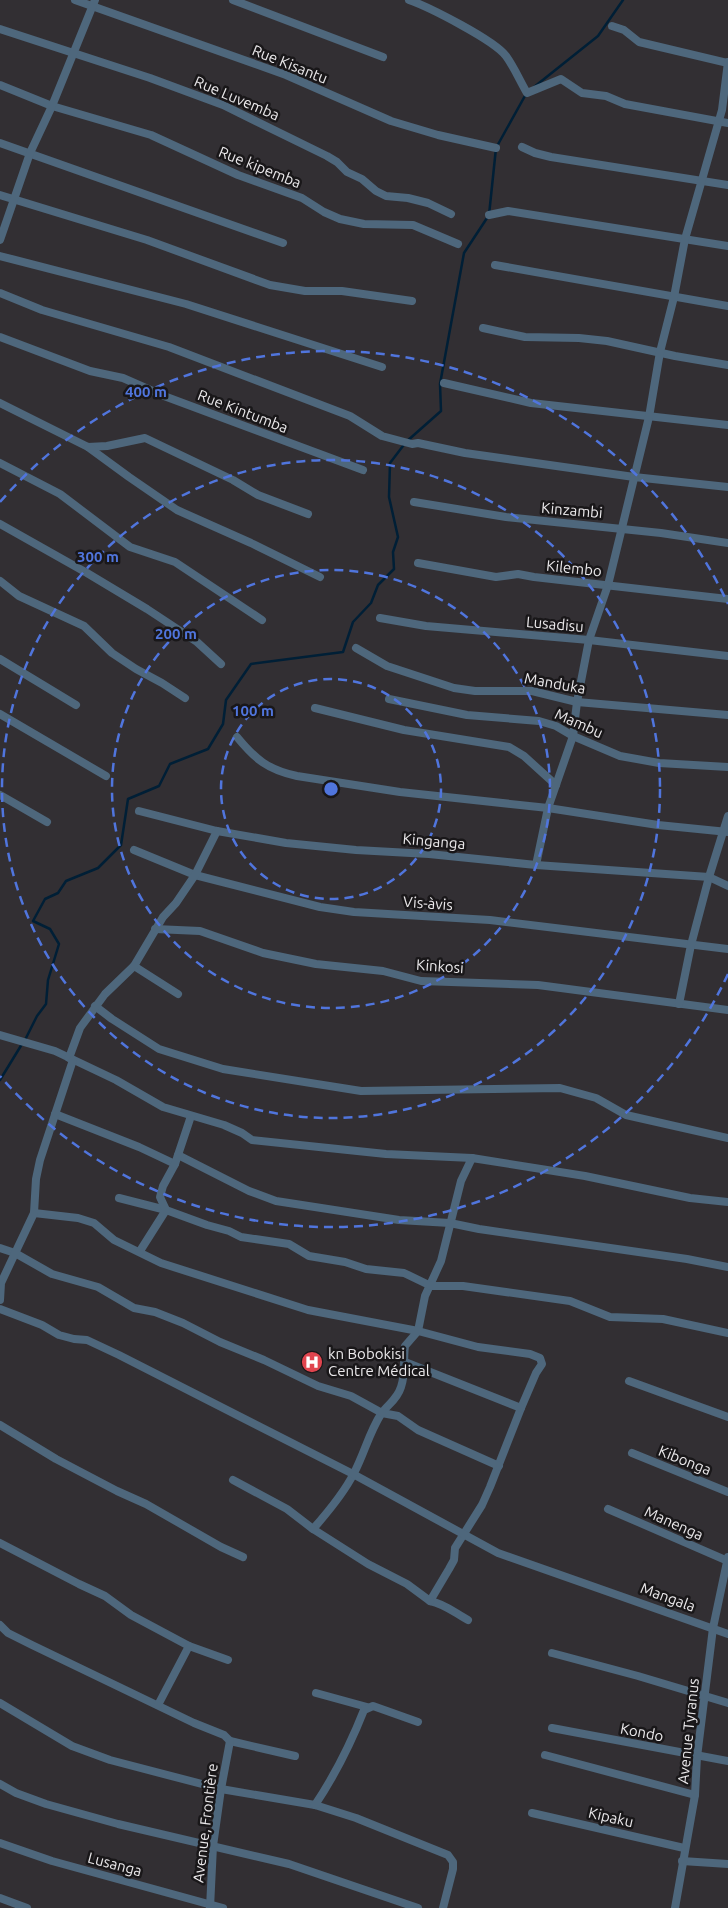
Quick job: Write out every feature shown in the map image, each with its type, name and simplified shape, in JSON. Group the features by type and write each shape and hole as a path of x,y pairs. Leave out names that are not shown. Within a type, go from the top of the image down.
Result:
{"street":[{"name":"Rue Kisantu","path":"75,0 94,4 286,75 391,121 438,135 496,148"},
{"path":"233,0 383,57"},
{"path":"409,0 422,5 475,34 505,54 527,92 561,79 582,93 606,96 624,104 728,123"},
{"path":"0,240 30,152 52,106 94,4"},
{"path":"536,865 548,808 573,736 577,702 589,640 608,585 649,416 660,352 686,239 722,110 728,63 639,42 624,30 612,26"},
{"name":"Rue Luvemba","path":"0,29 223,104 327,156 337,162 347,172 362,179 376,191 386,196 408,198 428,203 451,214"},
{"path":"0,85 52,106"},
{"name":"Rue kipemba","path":"52,106 151,135 238,175 302,198 324,212 340,219 364,224 413,226 458,244"},
{"path":"0,143 283,242"},
{"path":"522,147 535,154 728,185"},
{"path":"0,195 147,240 270,285 305,291 342,291 412,301"},
{"path":"489,215 508,211 728,246"},
{"path":"0,256 186,304 382,367"},
{"path":"495,265 728,306"},
{"path":"0,293 42,310 169,347 350,416 382,436 412,444 418,443 465,453 634,477 728,487"},
{"path":"483,328 525,337 579,338 607,341 728,364"},
{"name":"Rue Kintumba","path":"0,338 90,371 123,378 164,396 363,470"},
{"path":"444,383 531,403 728,425"},
{"path":"0,403 88,447 178,510 251,542 320,577"},
{"path":"88,447 107,446 145,438 233,480 258,495 308,514"},
{"path":"0,463 60,494 130,547 175,562 262,620"},
{"name":"Kinzambi","path":"414,502 506,517 621,528 728,543"},
{"path":"0,524 147,609 197,642 221,664"},
{"name":"Kilembo","path":"418,563 496,577 518,574 728,599"},
{"path":"0,581 19,596 84,626 112,652 136,669 185,698"},
{"name":"Lusadisu","path":"380,618 426,626 589,640 728,656"},
{"name":"Manduka","path":"356,648 387,666 454,688 475,691 532,691 577,702 728,715"},
{"path":"0,659 76,704"},
{"name":"Mambu","path":"389,699 467,715 539,721 556,726 573,736 620,756 659,763 728,767"},
{"path":"315,708 404,730 508,747 524,756 556,785"},
{"path":"0,714 106,776"},
{"path":"237,738 258,761 285,773 400,792 548,808 658,825 726,832"},
{"path":"0,795 47,822"},
{"name":"Kinganga","path":"139,812 217,831 286,843 356,850 429,854 536,865 709,877 728,886"},
{"path":"680,1004 691,945 709,877 726,832 728,816"},
{"path":"0,1300 1,1283 34,1213 36,1179 80,1028 95,1006 134,966 155,929 196,875 217,831"},
{"name":"Vis-àvis","path":"134,850 196,875 320,908 490,920 728,949"},
{"name":"Kinkosi","path":"155,929 200,931 264,953 316,964 383,971 421,981 538,985 728,1010"},
{"path":"134,966 178,994"},
{"path":"95,1006 159,1049 223,1069 361,1091 560,1088 596,1098 626,1115 728,1138"},
{"path":"2,1036 55,1051 116,1080 163,1107 224,1125 256,1141 386,1154 472,1158 585,1176 690,1198 728,1202"},
{"path":"55,1114 139,1147 175,1164"},
{"path":"166,1210 160,1196 163,1186 175,1164 191,1116"},
{"path":"178,1155 249,1191 276,1201 399,1220 450,1223 728,1267"},
{"path":"313,1528 330,1510 354,1474 369,1437 382,1413 395,1401 401,1388 404,1375 405,1346 418,1331 422,1310 441,1261 461,1181 472,1158"},
{"path":"120,1198 166,1210 229,1231 241,1237 289,1244 309,1256 345,1262 366,1269 404,1273 431,1286 463,1286 570,1301 610,1317 663,1318 728,1333"},
{"path":"140,1251 166,1210"},
{"path":"34,1213 78,1218 94,1223 114,1240 140,1251 161,1263 308,1310 418,1331 478,1347 530,1354 540,1358 542,1364 536,1373 521,1408 482,1505 455,1548 454,1560 430,1601"},
{"path":"0,1248 52,1274 98,1286 134,1308 155,1312 183,1322 242,1352 264,1360 318,1386 351,1396 382,1413 398,1416 418,1430 499,1466"},
{"name":"Mangala","path":"0,1310 59,1334 92,1342 354,1474 498,1553 728,1634"},
{"path":"404,1362 521,1408"},
{"path":"628,1381 728,1416"},
{"path":"0,1425 56,1459 116,1491 146,1504 243,1557"},
{"name":"Kibonga","path":"632,1453 728,1492"},
{"path":"233,1480 287,1509 368,1564 407,1584 430,1601 438,1602 468,1620"},
{"name":"Manenga","path":"608,1509 728,1560"},
{"path":"0,1543 105,1596 131,1615 189,1646 228,1660"},
{"name":"Avenue Tyranus","path":"675,1908 684,1848 695,1795 697,1757 713,1628 728,1560"},
{"path":"0,1625 8,1633 224,1736 230,1741 295,1756"},
{"path":"158,1705 189,1646"},
{"path":"552,1653 728,1703"},
{"path":"316,1693 368,1707 373,1706 418,1722"},
{"path":"0,1703 72,1746 110,1760 220,1789 315,1805 356,1818 448,1855 453,1862 453,1869 443,1908"},
{"path":"315,1805 334,1775 353,1738 364,1710 368,1707"},
{"name":"Kondo","path":"552,1728 728,1762"},
{"name":"Avenue, Frontière","path":"210,1906 213,1846 220,1789 230,1741"},
{"path":"545,1755 695,1795"},
{"path":"0,1784 46,1804 118,1824 289,1864 418,1908"},
{"name":"Kipaku","path":"532,1813 684,1848"},
{"name":"Lusanga","path":"0,1843 52,1861 210,1906 223,1908"},
{"path":"682,1861 728,1864"},
{"path":"0,1898 27,1908"}],"waterway":[{"path":"534,87 598,36 623,0"},
{"path":"25,1040 37,1016 46,1004 48,980 59,944 50,929 33,921 45,899 58,893 66,881 98,868 121,845 128,799 159,786 170,764 208,749 223,724 226,700 251,664 343,652 353,622 371,603 378,585 394,569 393,552 398,537 389,497 390,463 406,442 441,411 440,384 464,253 489,215 496,148 526,94"},
{"path":"0,1080 22,1044"}],"place":[{"name":"kn Bobokisi Centre Médical","path":"312,1362"}]}
